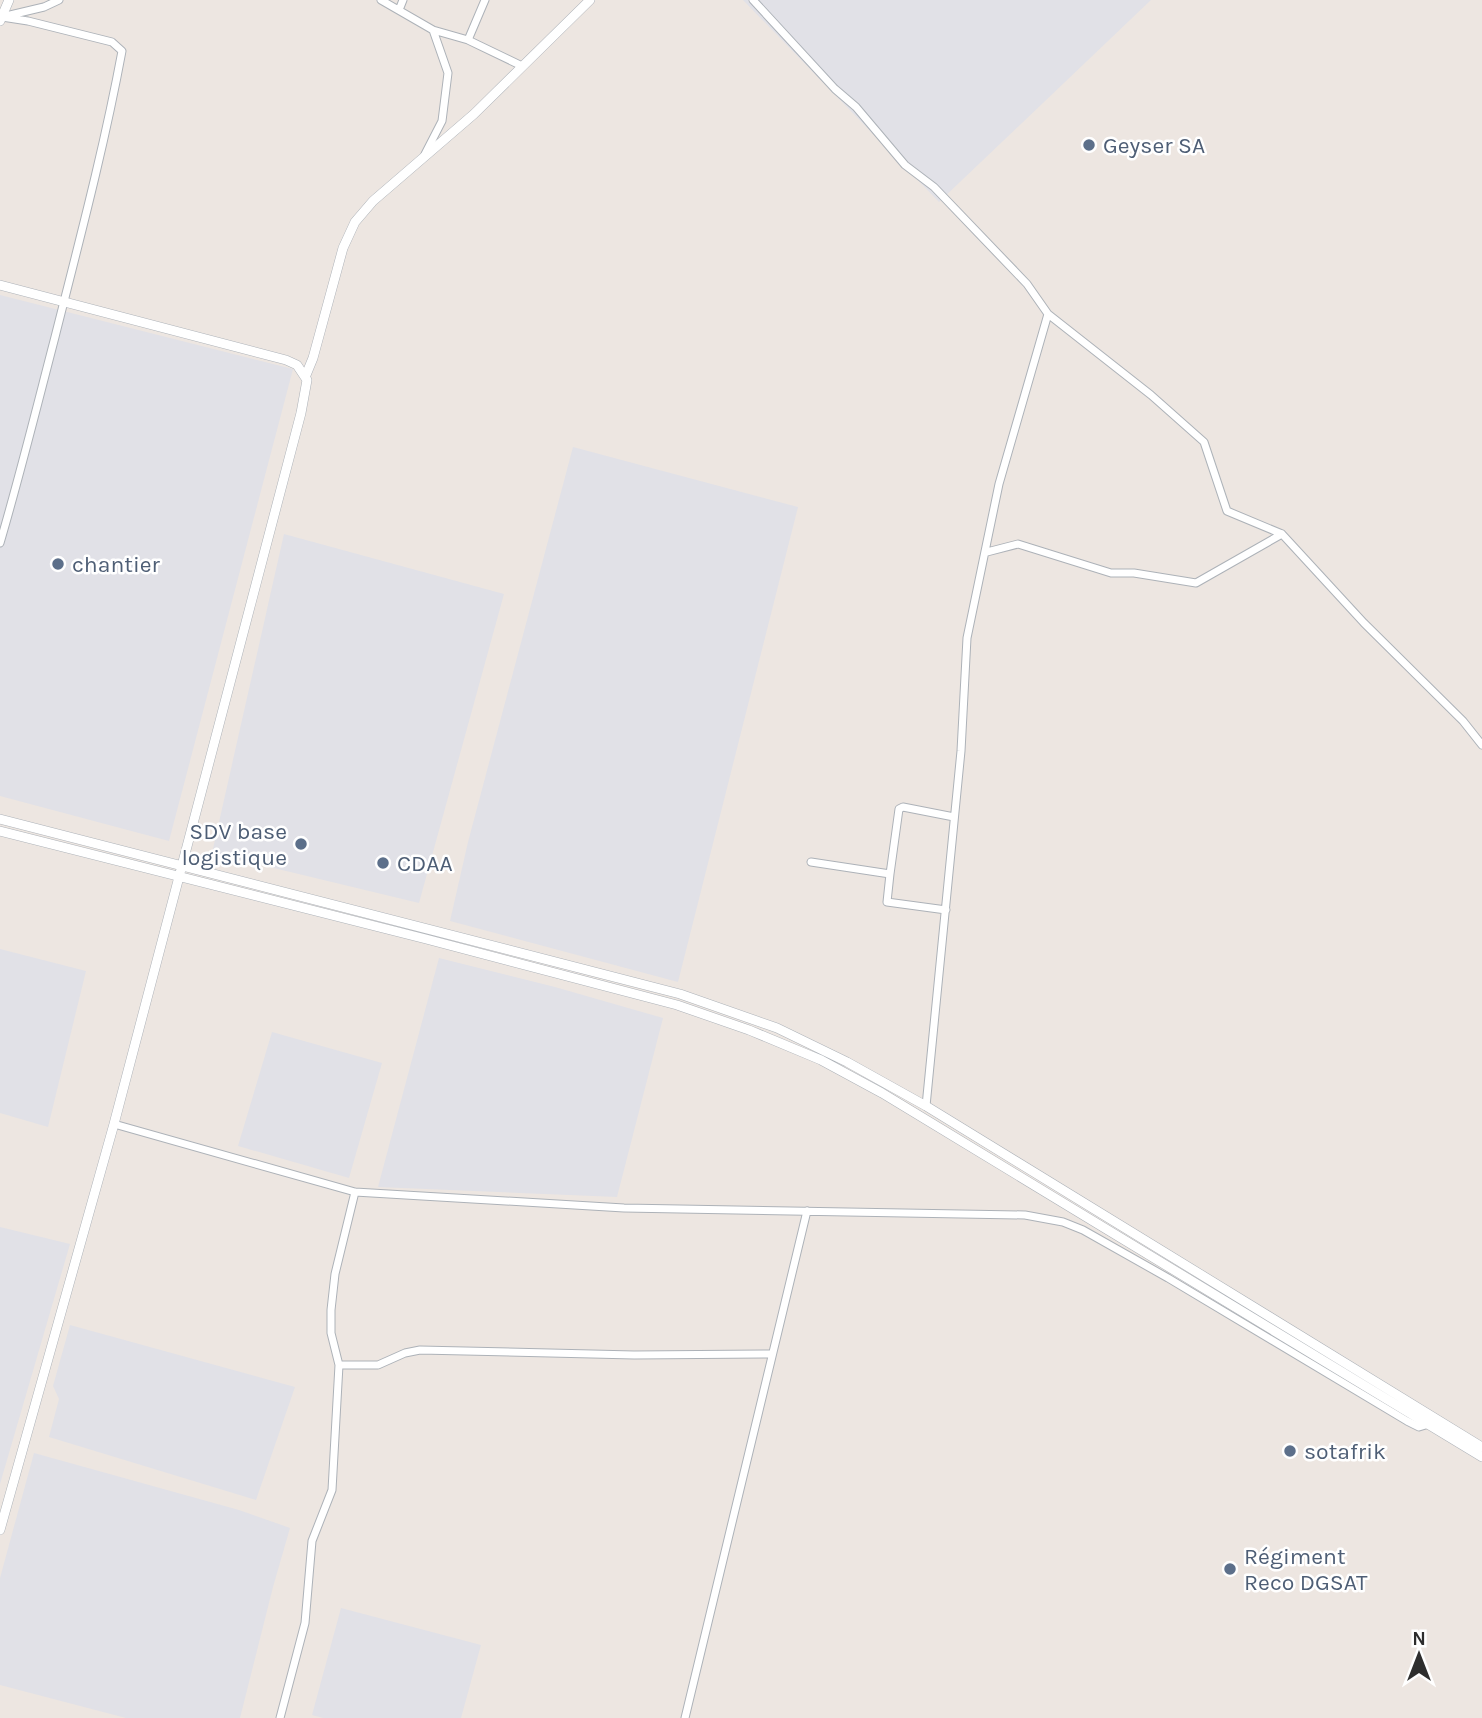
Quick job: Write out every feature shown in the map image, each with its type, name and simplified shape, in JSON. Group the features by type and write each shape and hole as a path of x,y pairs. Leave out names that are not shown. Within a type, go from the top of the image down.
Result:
{"street":[{"path":"1,19 9,0"},
{"path":"1,19 59,0"},
{"path":"381,0 433,30 468,40 522,66"},
{"path":"399,10 403,0"},
{"path":"468,40 485,0"},
{"path":"0,1530 114,1124 244,624 302,413 307,387 306,375 343,248 355,222 373,201 474,114 590,0"},
{"path":"753,0 835,89 856,107 905,165 934,187 1027,284 1048,314 1152,395 1204,442 1227,511 1282,534 1364,623 1464,722 1482,744"},
{"path":"0,543 64,302 109,118 122,51 112,42 28,21 1,19"},
{"path":"424,155 442,121 448,73 433,30"},
{"path":"0,285 286,360 297,365 306,375"},
{"path":"926,1106 961,751 967,638 999,484 1048,314"},
{"path":"986,552 1018,544 1111,573 1134,573 1196,583 1282,534"},
{"path":"946,910 887,902 899,809 903,807 954,817"},
{"path":"0,819 680,995 787,1033 926,1106 1431,1421 1482,1457"},
{"path":"0,831 665,1002 748,1030 821,1060 883,1093 1431,1421 1482,1447"},
{"path":"811,862 890,874"},
{"path":"114,1124 355,1192 624,1208 1025,1215 1063,1222 1083,1230 1168,1278 1414,1426 1431,1421"},
{"path":"280,1718 305,1623 312,1541 332,1490 339,1365 331,1333 331,1310 335,1274 355,1192"},
{"path":"685,1718 807,1210"},
{"path":"339,1365 378,1365 405,1353 420,1350 647,1355 771,1354"}],"shaded area":[{"path":"743,0 1151,0 939,202"},
{"path":"0,295 293,369 169,841 0,796"},
{"path":"573,447 798,507 678,982 450,921 468,842"},
{"path":"284,534 504,594 419,903 212,853"},
{"path":"0,949 86,971 48,1127 0,1113"},
{"path":"439,958 663,1018 617,1197 378,1187"},
{"path":"272,1032 382,1063 349,1178 238,1146"},
{"path":"0,1227 70,1244 0,1484"},
{"path":"70,1325 295,1387 256,1500 49,1437 59,1399 53,1386"},
{"path":"34,1453 239,1510 290,1528 240,1718 126,1718 0,1685 0,1578"},
{"path":"341,1608 481,1645 461,1718 323,1718 312,1715"}],"place":[{"name":"Geyser SA","path":"1089,145"},
{"name":"chantier","path":"58,564"},
{"name":"SDV base logistique","path":"301,844"},
{"name":"CDAA","path":"383,863"},
{"name":"sotafrik","path":"1290,1451"},
{"name":"Régiment Reco DGSAT","path":"1230,1569"}]}
